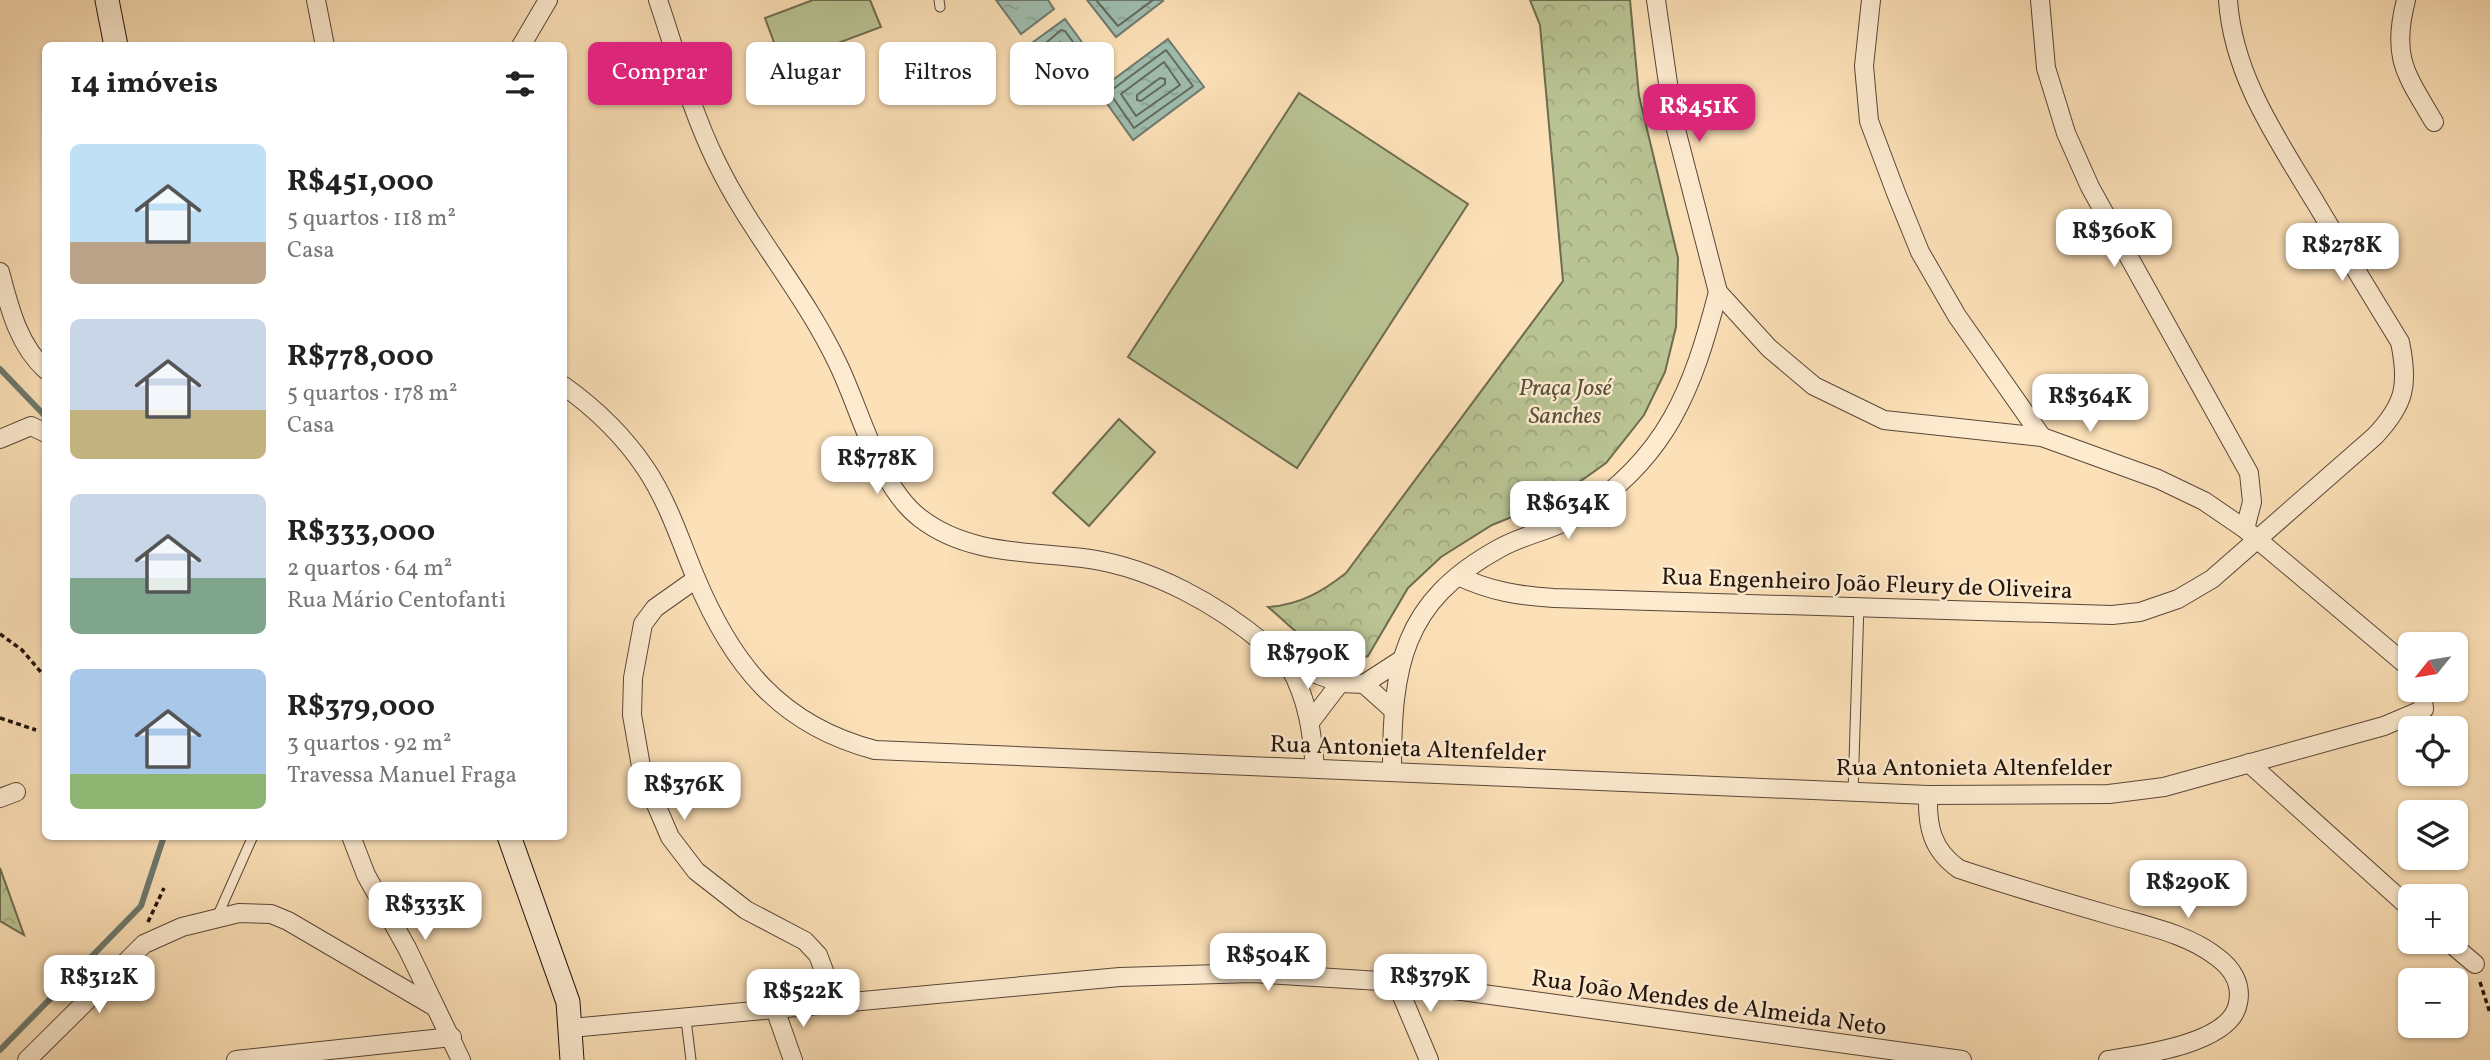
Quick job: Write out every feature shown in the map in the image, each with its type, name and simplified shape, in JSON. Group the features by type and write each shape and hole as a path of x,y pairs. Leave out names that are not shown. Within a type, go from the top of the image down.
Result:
{"main road":[{"path":"107,0 115,42"},
{"path":"510,840 523,883 558,972 571,1028 572,1060"}],"street":[{"path":"316,0 324,42"},
{"path":"523,42 548,0"},
{"path":"658,0 716,161 824,337 889,479 899,496 921,519 988,549 1090,559 1129,567 1209,605 1249,631 1289,664 1340,683 1364,684 1401,660"},
{"path":"1656,0 1660,46 1673,118 1718,292 1769,348 1814,386 1884,420 2042,437 2158,479 2204,501 2251,534 2398,658"},
{"path":"1871,0 1864,66 1870,121 1896,193 1920,251 1957,316 2042,437"},
{"path":"2040,0 2046,68 2066,133 2090,187 2249,473 2251,534"},
{"name":"Rua Engenheiro João Fleury de Oliveira","path":"1458,576 1486,589 1517,595 2112,615 2140,612 2178,599 2213,579 2251,534 2375,436 2393,417 2403,394 2406,371 2400,342 2272,131 2250,87 2235,53 2228,0"},
{"path":"2406,0 2399,28 2399,51 2406,74 2434,122"},
{"path":"0,272 19,332 30,353 42,366"},
{"path":"1392,771 1392,709 1409,633 1426,609 1458,576 1503,546 1577,516 1610,490 1651,449 1682,405 1700,359 1718,292"},
{"name":"Rua Antonieta Altenfelder","path":"567,389 614,428 646,469 669,511 696,579 729,647 758,684 796,716 837,740 875,750 1928,795 2109,794 2164,787 2384,726 2424,709 2423,702"},
{"path":"0,439 38,430"},
{"path":"696,579 655,608 643,624 633,677 632,715 642,772 670,837 696,871 746,910 805,941 818,955 837,1004"},
{"path":"1289,664 1311,722 1315,768"},
{"path":"1311,722 1340,683"},
{"path":"1364,684 1392,709"},
{"path":"2249,763 2398,897"},
{"path":"1928,795 1933,842 1942,857 1959,869 2161,930 2200,946 2234,974 2240,993 2237,1011 2226,1024 2208,1035 2163,1050 2108,1060"},
{"path":"353,840 366,875 452,1037 461,1060"},
{"path":"27,1060 144,944 182,927 217,917 256,912 288,921 435,1007"},
{"path":"2463,954 2475,964"},
{"name":"Rua João Mendes de Almeida Neto","path":"571,1028 776,1012 837,1004 1187,973 1252,973 1396,982 1962,1060"},
{"path":"1396,982 1429,1060"},
{"path":"776,1012 793,1060"},
{"path":"236,1060 452,1037"}],"lane":[{"path":"1853,792 1859,605"},
{"path":"217,917 251,840"},
{"path":"686,1020 691,1060"}],"path":[{"path":"0,634 22,650 42,673"},
{"path":"0,718 36,730"},
{"path":"144,944 150,913 164,888"},
{"path":"2475,964 2490,1013"}],"green space":[{"path":"813,0 870,0 881,27 841,42 774,42 765,18"},
{"name":"Praça José Sanches","path":"1530,0 1630,0 1639,96 1678,258 1676,327 1665,372 1644,415 1606,463 1554,500 1492,525 1441,557 1408,588 1368,656 1340,658 1301,636 1268,607 1290,604 1310,596 1346,573 1563,281 1540,25"},
{"path":"1299,93 1468,204 1297,468 1128,357"},
{"path":"1119,419 1155,452 1089,526 1053,493"},
{"path":"0,868 24,935 0,921"}],"water":[{"path":"996,0 1048,0 1054,9 1021,34"},
{"path":"1087,0 1162,0 1163,1 1116,37"},
{"path":"1065,19 1082,42 1033,42"},
{"path":"1168,39 1204,87 1133,140 1108,105 1114,105 1114,79"}],"waterway":[{"path":"0,369 42,413"},
{"path":"0,1050 141,906 163,840"}]}
